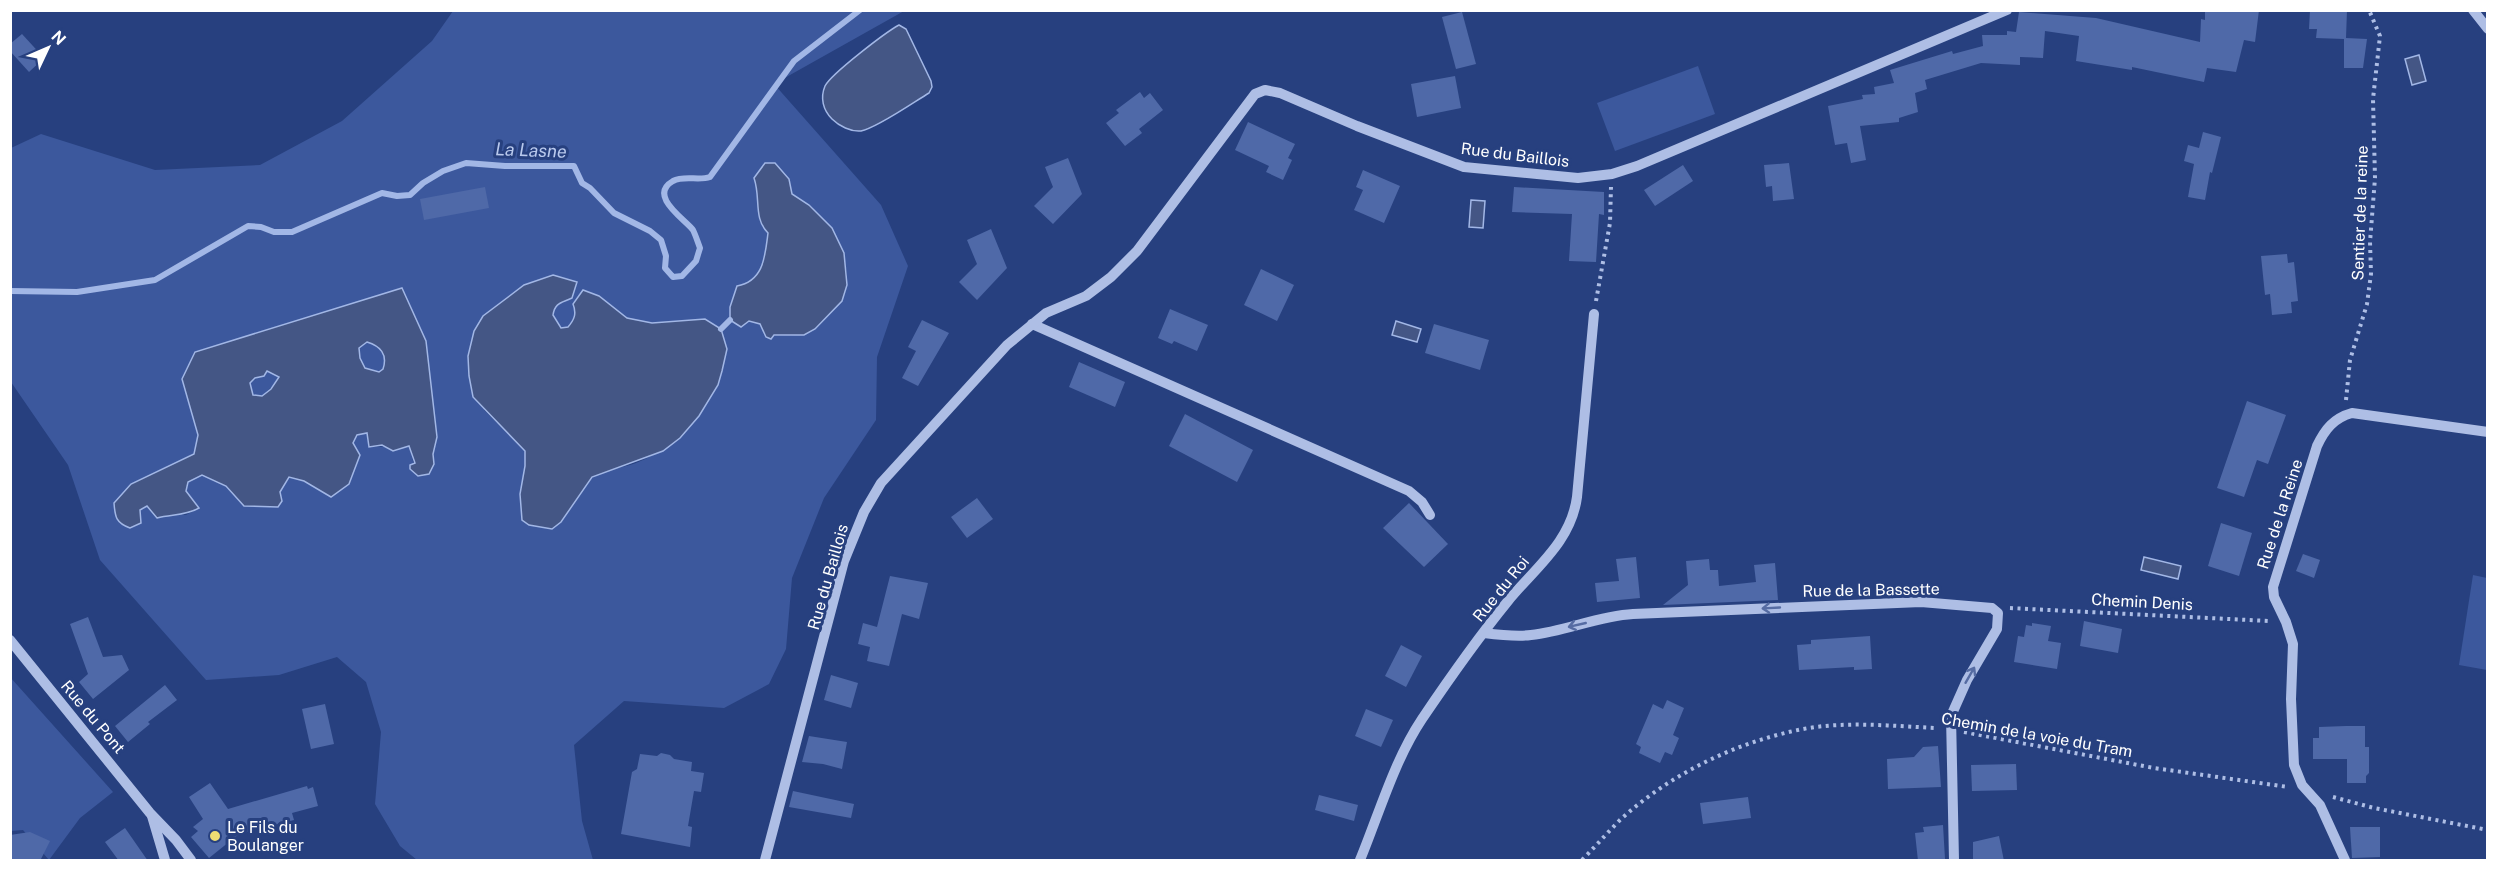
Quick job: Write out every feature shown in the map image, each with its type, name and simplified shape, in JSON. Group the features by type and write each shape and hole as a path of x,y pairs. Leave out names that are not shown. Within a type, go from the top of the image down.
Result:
{"street":[{"name":"Rue du Baillois","path":"765,861 844,561 864,512 881,483 1007,345 1046,313 1086,296 1111,277 1137,251 1255,94 1265,90 1280,93 1357,126 1464,167 1578,178 1612,174 1745,121 2007,10"},
{"path":"2474,10 2487,29"},
{"name":"Rue du Roi","path":"1360,861 1395,773 1420,721 1484,633 1570,526 1576,497 1594,314"},
{"path":"1032,324 1409,491 1422,502 1430,514"},
{"path":"2341,417 2352,413 2487,432"},
{"name":"Rue de la Reine","path":"2341,417 2329,426 2317,446 2275,577 2274,597 2293,644 2291,699 2294,765 2302,785 2320,805 2345,861"},
{"name":"Rue de la Bassette","path":"1484,633 1503,636 1532,635 1612,616 1879,603 1921,602 1982,605 1998,613"},
{"path":"1954,861 1951,716 1958,698 1998,629 1998,613"},
{"name":"Rue du Pont","path":"10,640 191,861"},
{"name":"Rue du Pont","path":"150,813 165,861"}],"path":[{"name":"Sentier de la reine","path":"2341,417 2350,360 2367,304 2372,273 2370,242 2375,178 2373,99 2380,36 2369,10"},
{"path":"1594,314 1610,224 1612,174"},
{"name":"Chemin Denis","path":"1998,613 2012,607 2286,622"},
{"name":"Chemin de la voie du Tram","path":"1582,861 1620,820 1656,792 1702,763 1753,743 1804,729 1864,724 1951,729 2154,768 2307,790 2374,808 2487,830"}],"shaded area":[{"path":"453,11 904,11 774,84 881,205 908,266 877,357 876,420 824,498 792,578 786,649 769,684 724,708 624,701 574,745 582,821 593,860 417,860 400,846 375,804 381,732 366,682 337,657 279,675 206,680 100,560 68,465 11,382 11,148 41,134 155,170 260,165 342,121 432,41","holes":["754,178 789,179 792,194 815,213 835,239 842,254 847,284 843,298 810,332 766,337 760,324 749,321 730,307 737,286 746,283 758,273 766,250 768,233 760,221","553,275 561,301 554,307 553,315 561,328 568,327 572,321 575,314 573,304 578,298 599,296 627,318 652,323 705,319 727,349 722,368 707,403 684,432 654,455 592,478 581,490 564,518 552,529 529,525 522,520 520,494 525,451 484,410 483,316 524,285","402,288 437,437 433,454 434,464 414,465 409,446 369,447 367,433 358,435 354,441 355,449 331,497 304,481 289,477 280,492 278,507 245,506 226,486 202,475 188,482 186,491 199,508 186,515 175,513 157,518 147,506 140,510 131,484 194,455 198,435 182,379"]},
{"path":"899,25 906,29 931,81 932,87 929,93 868,129 857,131 842,126 832,119 825,108 823,95 825,86 871,44"},
{"path":"2419,55 2426,81 2412,85 2405,59"},
{"path":"1698,66 1715,114 1615,151 1597,103"},
{"path":"765,163 775,163 789,179 792,194 809,205 832,228 844,253 847,285 842,301 815,329 804,335 774,335 771,339 766,337 760,324 749,321 741,327 730,320 730,307 737,286 753,279 764,259 768,233 760,221 754,178"},
{"path":"1471,200 1485,201 1483,228 1469,227"},
{"path":"553,275 577,282 572,298 555,308 553,315 561,328 568,327 572,322 575,314 573,304 583,290 599,296 627,318 652,323 705,319 721,329 727,349 718,385 699,416 680,438 663,451 592,477 561,522 552,529 529,525 522,520 520,494 525,451 473,397 468,356 474,331 483,316 524,285"},
{"path":"402,288 426,341 437,437 433,454 434,464 429,474 418,476 410,469 410,465 415,463 409,446 393,451 382,445 369,447 367,433 357,435 353,443 360,455 349,484 331,497 304,481 289,477 280,492 282,501 278,507 244,506 226,486 202,475 188,482 186,491 199,508 184,514 157,518 147,506 140,510 141,523 130,528 125,526 117,519 114,503 131,484 194,454 198,435 182,379 195,352","holes":["367,342 379,348 384,355 383,369 379,372 365,368 360,358 359,348","267,371 279,377 271,389 262,396 253,395 250,383 255,378 264,376"]},
{"path":"1396,321 1421,329 1417,342 1392,335"},
{"path":"367,341 376,345 384,355 383,369 379,372 365,368 360,358 359,348"},
{"path":"267,371 279,377 278,381 262,396 253,395 250,383"},
{"path":"2144,557 2181,566 2178,579 2141,570"},
{"path":"2473,575 2487,578 2487,670 2459,665"},
{"path":"10,677 113,792 80,818 49,860 23,830 11,831"}],"building":[{"path":"2205,10 2259,10 2255,42 2244,40 2236,72 2207,68 2204,82 2132,67 2132,70 2076,61 2079,36 2045,31 2043,58 2020,57 2020,65 1981,63 1925,80 1927,89 1915,93 1918,112 1899,118 1899,122 1860,126 1866,160 1851,163 1847,143 1835,145 1828,106 1863,99 1862,95 1875,94 1874,87 1894,83 1890,70 1952,51 1953,54 1983,46 1982,35 2007,35 2007,31 2016,32 2019,12 2096,18 2200,42 2201,19 2205,20"},
{"path":"2310,10 2347,10 2346,38 2367,39 2363,68 2344,68 2344,39 2316,38 2317,29 2309,29"},
{"path":"1462,12 1476,64 1456,69 1442,17"},
{"path":"22,34 44,58 29,72 10,51 10,44"},
{"path":"1455,76 1461,108 1417,117 1411,84"},
{"path":"1140,92 1144,98 1150,93 1163,110 1139,129 1142,133 1125,146 1106,123 1119,113 1116,110"},
{"path":"1248,122 1295,144 1288,158 1292,160 1283,180 1266,172 1269,166 1235,150"},
{"path":"2203,132 2221,137 2212,173 2210,172 2205,200 2188,197 2194,164 2184,161 2188,145 2199,148"},
{"path":"1068,158 1082,194 1053,224 1034,206 1053,187 1045,167"},
{"path":"1789,163 1794,199 1773,201 1772,186 1766,187 1764,165"},
{"path":"1683,165 1693,181 1655,206 1644,190"},
{"path":"1363,170 1400,186 1384,223 1354,210 1363,190 1356,187"},
{"path":"485,187 489,208 424,220 420,199"},
{"path":"1514,187 1604,192 1604,215 1599,214 1596,262 1569,261 1572,214 1512,212"},
{"path":"991,229 1007,268 977,300 959,282 977,264 967,240"},
{"path":"2287,254 2288,263 2294,262 2298,301 2291,302 2292,313 2272,315 2270,294 2265,295 2261,256"},
{"path":"1261,269 1294,285 1277,321 1244,305"},
{"path":"1170,309 1208,325 1197,351 1174,341 1172,344 1158,338"},
{"path":"922,320 949,333 918,386 902,378 916,351 908,347"},
{"path":"1434,324 1489,340 1480,370 1425,353"},
{"path":"1079,362 1125,382 1115,407 1069,387"},
{"path":"2247,401 2286,415 2268,464 2257,460 2244,497 2217,488"},
{"path":"1185,414 1253,450 1237,482 1169,446"},
{"path":"977,498 993,519 967,538 951,517"},
{"path":"1409,503 1448,544 1424,567 1383,528"},
{"path":"2221,523 2252,533 2239,576 2208,566"},
{"path":"2303,554 2320,560 2314,578 2296,571"},
{"path":"1636,557 1640,598 1597,602 1595,583 1619,581 1616,559"},
{"path":"1709,559 1710,570 1718,570 1719,586 1756,582 1754,565 1775,563 1778,600 1663,605 1688,585 1686,561"},
{"path":"890,576 928,583 919,619 902,614 889,666 867,661 870,647 858,644 863,623 877,627"},
{"path":"88,617 103,657 122,655 129,670 93,699 79,682 88,674 70,624"},
{"path":"2084,621 2122,629 2118,653 2080,646"},
{"path":"2032,623 2051,626 2048,641 2061,643 2057,669 2014,662 2018,636 2024,637 2026,625 2032,626"},
{"path":"1870,636 1872,669 1854,670 1854,667 1799,670 1797,645 1811,644 1811,640"},
{"path":"1401,645 1422,656 1406,687 1385,676"},
{"path":"831,675 858,683 851,708 824,700"},
{"path":"165,685 177,700 148,722 150,724 128,742 115,726"},
{"path":"1667,700 1684,708 1673,735 1679,738 1672,755 1665,752 1660,763 1639,753 1641,747 1636,744 1653,704 1663,709"},
{"path":"325,704 334,744 311,749 302,709"},
{"path":"1366,709 1393,720 1381,747 1355,736"},
{"path":"2365,726 2365,747 2369,747 2369,773 2366,776 2366,783 2347,783 2347,759 2313,759 2313,738 2319,738 2319,727"},
{"path":"809,736 847,742 842,769 802,762"},
{"path":"1938,746 1941,787 1888,789 1887,759 1914,757 1923,747"},
{"path":"661,753 670,755 674,759 692,762 691,771 704,773 701,792 694,791 688,826 692,827 690,847 621,834 632,772 637,769 640,754 657,756"},
{"path":"2016,764 2017,790 1972,791 1971,765"},
{"path":"210,783 228,809 307,786 308,789 313,787 318,806 292,813 294,820 239,834 209,858 191,837 198,831 193,827 203,819 189,797"},
{"path":"793,791 854,804 851,818 789,807"},
{"path":"1319,795 1358,805 1354,821 1315,810"},
{"path":"1748,797 1751,818 1703,824 1700,803"},
{"path":"1943,825 1945,859 1918,861 1915,833 1924,832 1923,827"},
{"path":"2350,827 2380,827 2380,857 2352,858"},
{"path":"125,828 148,861 119,861 105,842"},
{"path":"30,832 50,841 40,861 10,861 10,835"},
{"path":"1999,836 2004,861 1973,861 1973,842"}],"waterway":[{"name":"La Lasne","path":"10,291 77,292 155,280 248,226 261,227 274,232 292,232 382,193 397,196 410,195 423,183 443,171 466,163 505,166 574,166 582,183 590,188 614,213 650,231 661,240 666,256 665,268 673,277 682,276 696,261 700,248 693,230 666,200 664,194 666,187 677,179 710,177 794,61 860,10"},
{"path":"721,329 730,320"}],"place":[{"name":"Le Fils du Boulanger","path":"215,836"}]}
